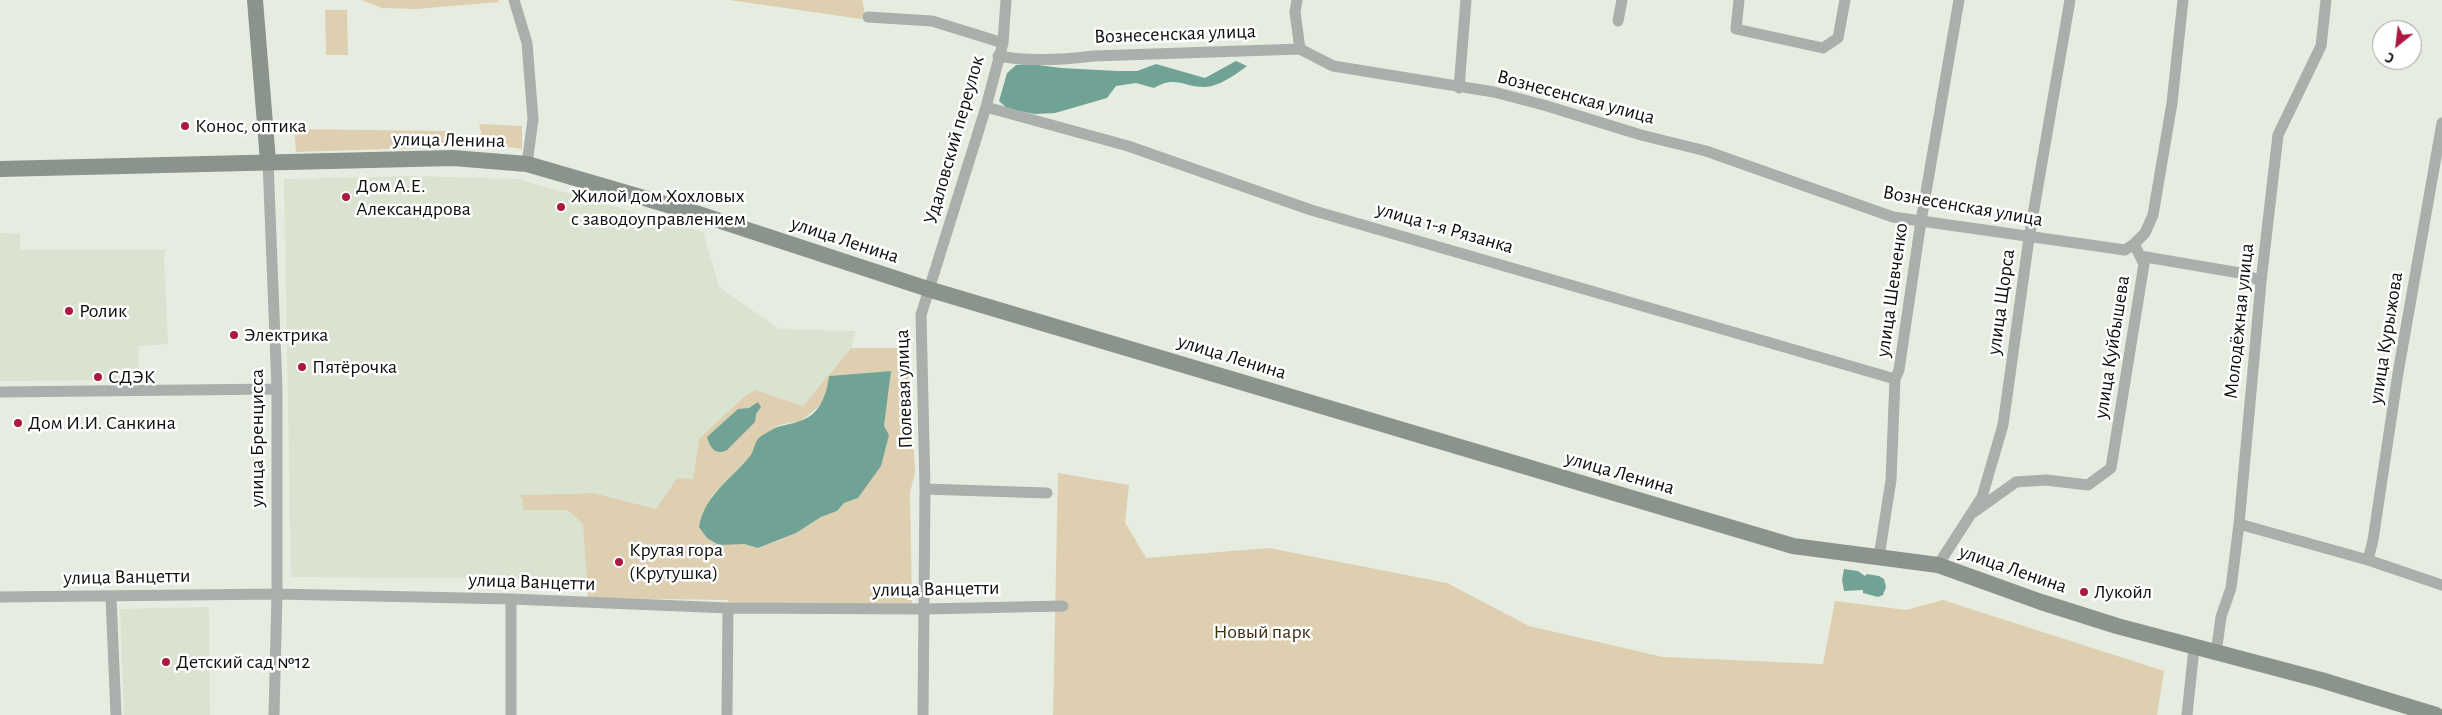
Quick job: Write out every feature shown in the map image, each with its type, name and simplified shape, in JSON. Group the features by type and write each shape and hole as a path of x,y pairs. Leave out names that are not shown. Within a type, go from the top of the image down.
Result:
{"street":[{"path":"256,0 268,161"},
{"path":"514,0 527,43 533,118 527,164"},
{"name":"Удаловский переулок","path":"928,289 986,107 1003,43 1006,0"},
{"path":"1297,0 1295,12 1300,48"},
{"path":"1459,88 1466,0"},
{"path":"1618,21 1622,0"},
{"path":"1739,0 1736,28 1823,48 1838,38 1845,0"},
{"name":"улица Шевченко","path":"1879,557 1891,480 1896,379 1959,0"},
{"name":"улица Щорса","path":"1938,565 1982,497 2003,424 2028,238 2070,0"},
{"path":"2134,244 2145,233 2152,215 2172,103 2183,0"},
{"name":"Молодёжная улица","path":"2216,653 2221,617 2231,588 2239,524 2261,282 2278,135 2321,46 2326,0"},
{"path":"868,17 932,21 1003,43"},
{"name":"Вознесенская улица","path":"998,56 1017,59 1070,59 1094,56 1300,48 1333,66 1459,88 1494,92 1548,106 1641,135 1706,151 1893,217 2028,238 2125,250 2134,244"},
{"name":"улица 1-я Рязанка","path":"986,107 1128,146 1311,210 1896,379"},
{"name":"улица Курыжова","path":"2368,560 2373,540 2398,373 2442,122"},
{"name":"улица Ленина","path":"0,169 268,161 465,158 527,164 699,214 928,289 1794,546 1938,565 2041,602 2194,648 2321,680 2436,715"},
{"name":"улица Бренцисса","path":"268,161 277,390 277,594 274,715"},
{"name":"улица Куйбышева","path":"1974,512 2016,482 2046,480 2088,484 2111,468 2144,264 2134,244"},
{"path":"2140,256 2246,274 2261,282"},
{"name":"Полевая улица","path":"923,715 926,489 921,315 928,289"},
{"path":"0,392 277,390"},
{"path":"926,489 1047,493"},
{"path":"2239,524 2368,560 2442,585"},
{"name":"улица Ванцетти","path":"0,597 277,594 512,599 728,608 925,609 1063,606"},
{"path":"111,597 116,715"},
{"path":"512,599 512,715"},
{"path":"727,715 728,608"},
{"path":"2187,715 2194,648"}],"shaded area":[{"path":"413,176 518,179 703,232 719,287 779,329 856,331 851,348 803,406 756,390 699,439 693,479 677,478 656,509 594,493 519,495 523,500 523,510 567,510 583,524 587,579 291,577 284,179"},
{"path":"0,233 20,234 20,250 166,250 164,256 168,344 138,346 139,380 0,381"},
{"name":"Детский сад №12","path":"209,607 210,715 124,715 120,609"}],"green space":[{"path":"361,0 498,0 499,2 416,9 382,8"},
{"path":"729,0 862,0 865,13 861,19"},
{"path":"325,10 347,10 348,55 326,55"},
{"path":"479,124 522,126 522,149 484,144"},
{"path":"294,129 446,131 445,147 296,152"},
{"path":"851,348 908,348 915,472 910,493 912,606 729,604 728,600 588,598 583,524 567,510 523,510 523,500 519,495 594,493 656,509 677,478 693,479 699,439 746,395 756,390 803,406","holes":["890,371 884,426 868,481 858,498 844,503 837,511 821,517 796,533 759,548 744,544 711,497 751,455 758,439 779,425 801,421 823,403 830,376"]},
{"name":"Новый парк","path":"1058,473 1129,485 1125,522 1146,558 1269,548 1447,583 1529,626 1663,657 1823,664 1835,601 1906,610 1943,600 2164,671 2157,715 1053,715"}],"water":[{"path":"1236,61 1247,66 1216,85 1197,87 1168,82 1154,88 1136,83 1116,86 1107,98 1055,113 1035,114 1008,109 999,101 1007,73 1016,65 1030,64 1061,68 1137,71 1156,64 1205,78"},
{"path":"891,371 884,426 889,435 881,466 858,498 844,503 837,511 821,517 796,533 758,548 744,544 719,545 707,538 699,527 706,506 719,488 750,456 759,438 776,428 800,421 813,414 824,397 829,376"},
{"path":"758,402 761,407 756,414 755,422 727,450 720,452 714,450 707,437 738,409 749,408"},
{"path":"1844,569 1858,571 1865,576 1867,574 1879,576 1884,579 1886,587 1883,595 1878,597 1863,593 1863,590 1844,591 1842,580"}],"place":[{"name":"Конос, оптика","path":"185,126"},
{"name":"Дом А.Е. Александрова","path":"346,197"},
{"name":"Жилой дом Хохловых с заводоуправлением","path":"561,207"},
{"name":"Ролик","path":"69,311"},
{"name":"Электрика","path":"234,335"},
{"name":"Пятёрочка","path":"302,367"},
{"name":"СДЭК","path":"98,377"},
{"name":"Дом И.И. Санкина","path":"18,423"},
{"name":"Крутая гора (Крутушка)","path":"619,562"},
{"name":"Лукойл","path":"2084,592"},
{"name":"Детский сад №12","path":"166,662"}]}
